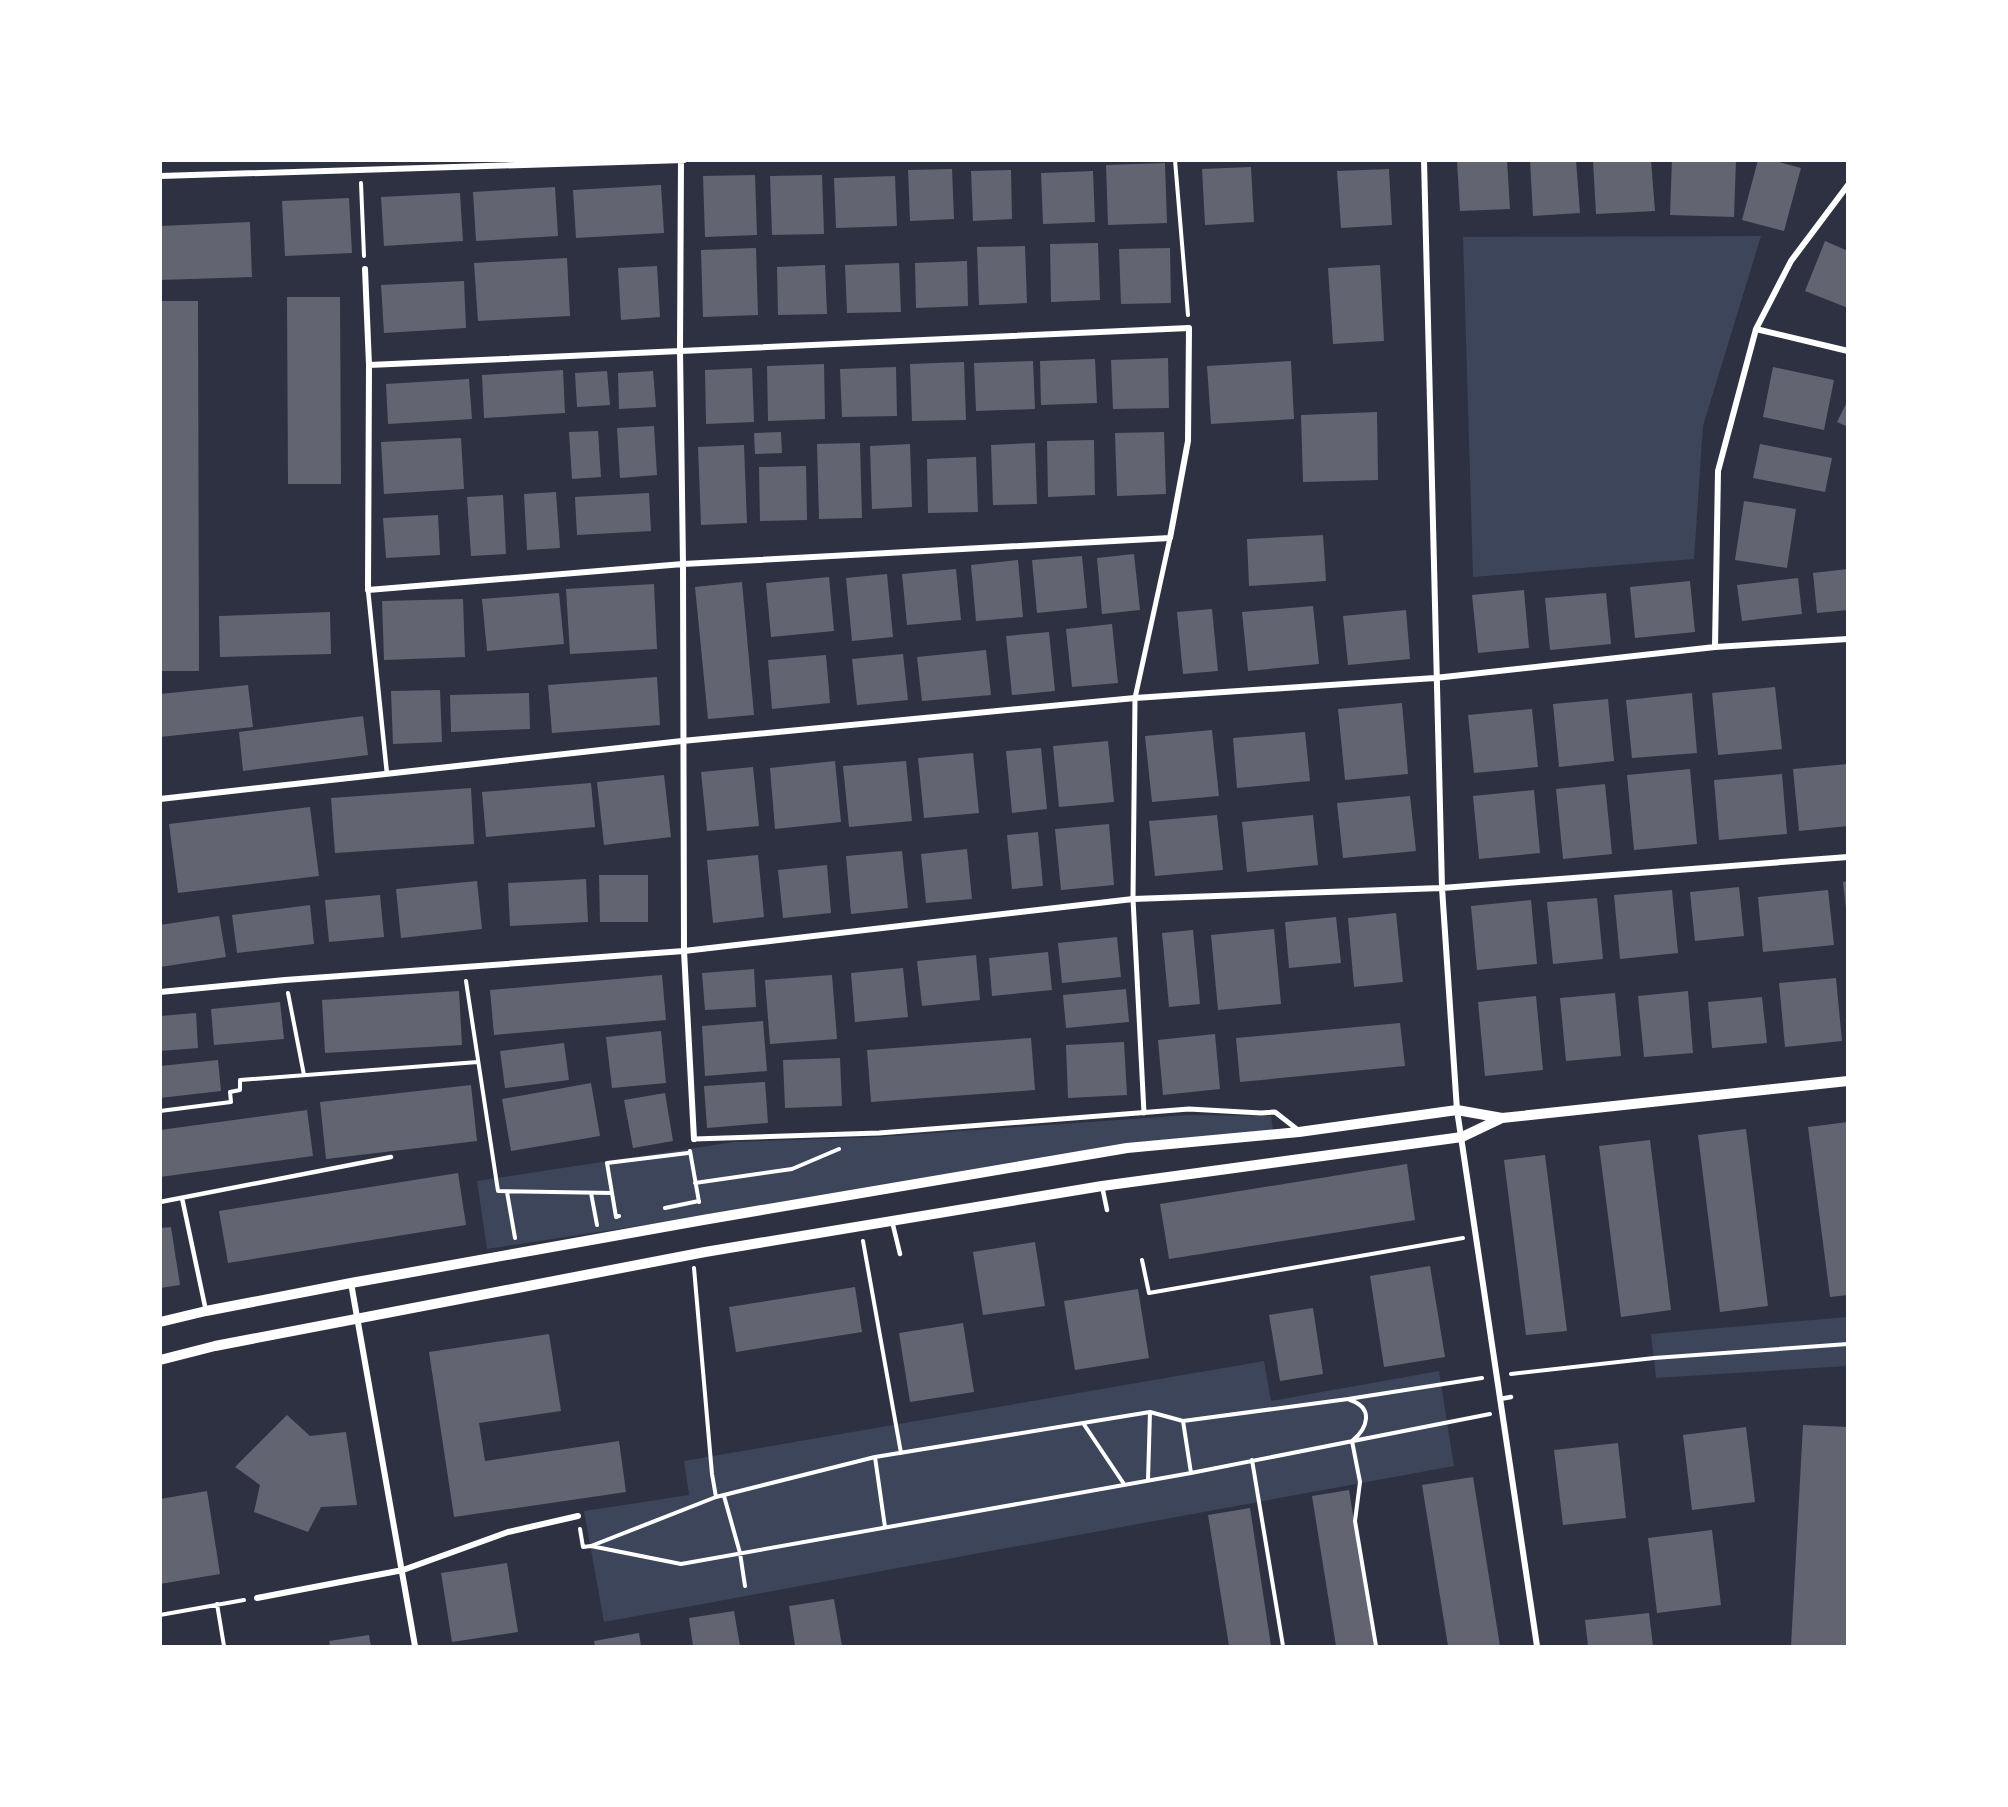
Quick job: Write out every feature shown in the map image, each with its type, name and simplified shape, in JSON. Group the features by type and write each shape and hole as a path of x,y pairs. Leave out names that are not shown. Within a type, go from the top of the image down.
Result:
{"street":[{"path":"1424,160 1435,678 1442,888 1457,1110 1538,1647"},
{"path":"160,176 682,161 680,351 684,951 694,1139 879,1133 1189,1109 1275,1112 1299,1132"},
{"path":"1715,647 1718,471 1756,329 1791,261 1848,184"},
{"path":"365,269 369,365 368,590 683,564 1170,538"},
{"path":"369,365 1189,328 1188,441 1170,538 1135,698 1133,899 1144,1113"},
{"path":"1756,329 1848,351"},
{"path":"160,799 682,741 1135,698 1435,678 1715,647 1848,639"},
{"path":"160,992 285,980 684,951 1133,899 1442,888 1848,856"},
{"path":"160,1322 206,1311 517,1253 1127,1148 1299,1132 1457,1110 1502,1118 1848,1081"},
{"path":"160,1360 215,1346 692,1254 1102,1186 1462,1137 1502,1118"},
{"path":"351,1283 415,1647"},
{"path":"257,1598 403,1570 508,1532 578,1516"}],"lane":[{"path":"368,590 387,774"},
{"path":"160,1202 391,1157"},
{"path":"1102,1186 1107,1210"},
{"path":"183,1198 206,1311"},
{"path":"892,1221 900,1254"},
{"path":"1500,1399 1510,1397"}],"path":[{"path":"1174,160 1189,328"},
{"path":"360,170 365,269"},
{"path":"464,967 498,1191 612,1193"},
{"path":"285,980 304,1075"},
{"path":"160,1111 231,1102 230,1092 240,1090 240,1080 478,1062"},
{"path":"694,1139 689,1153 703,1220"},
{"path":"695,1183 792,1168 846,1146"},
{"path":"626,1215 616,1217 607,1163 689,1153"},
{"path":"507,1192 517,1253"},
{"path":"591,1193 600,1239"},
{"path":"657,1209 699,1201"},
{"path":"860,1226 901,1453"},
{"path":"1142,1260 1149,1293 1476,1236"},
{"path":"692,1254 716,1497"},
{"path":"578,1516 583,1547 591,1546 716,1497 875,1457 1150,1412 1183,1421 1348,1399 1497,1375 1654,1358 1848,1344"},
{"path":"1348,1399 1358,1403 1365,1411 1366,1420 1364,1430 1352,1441"},
{"path":"1148,1480 1150,1412"},
{"path":"591,1546 681,1564 1191,1473 1502,1412"},
{"path":"1183,1421 1191,1473"},
{"path":"1083,1423 1124,1484"},
{"path":"1352,1441 1360,1482 1355,1521 1376,1647"},
{"path":"875,1457 885,1527"},
{"path":"1252,1460 1283,1647"},
{"path":"724,1496 740,1553 746,1586"},
{"path":"160,1615 257,1598"},
{"path":"217,1604 224,1647"}],"shaded area":[{"path":"1761,236 1703,426 1694,559 1473,577 1463,237"},
{"path":"1188,1115 1271,1116 1273,1130 487,1249 477,1181 734,1142 877,1137"},
{"path":"1847,1317 1847,1366 1656,1378 1651,1334"},
{"path":"1264,1361 1271,1401 1439,1371 1454,1466 604,1622 584,1511 689,1495 684,1461"}],"building":[{"path":"1507,160 1510,209 1460,211 1457,161"},
{"path":"1530,160 1576,160 1580,213 1533,216"},
{"path":"1593,160 1651,160 1655,211 1596,214"},
{"path":"1672,160 1736,160 1734,217 1670,215"},
{"path":"1758,160 1771,160 1801,168 1784,231 1742,220"},
{"path":"1165,163 1167,223 1108,225 1106,165"},
{"path":"1251,167 1254,222 1205,225 1202,169"},
{"path":"952,169 954,219 910,221 908,170"},
{"path":"1389,169 1392,225 1341,228 1337,171"},
{"path":"1011,170 1012,219 973,221 971,171"},
{"path":"1093,171 1095,222 1043,224 1041,173"},
{"path":"755,175 757,235 705,237 703,176"},
{"path":"822,175 824,234 772,235 770,176"},
{"path":"895,176 897,226 836,228 834,178"},
{"path":"661,185 664,233 576,238 573,190"},
{"path":"555,187 558,236 476,241 473,192"},
{"path":"460,193 463,241 384,246 381,197"},
{"path":"349,198 352,253 285,256 282,201"},
{"path":"250,222 252,277 160,280 160,226"},
{"path":"1825,241 1848,251 1848,308 1805,291"},
{"path":"1098,243 1100,300 1051,302 1050,244"},
{"path":"1025,246 1027,303 979,305 977,247"},
{"path":"756,248 758,315 703,317 701,250"},
{"path":"1170,248 1171,303 1121,304 1119,249"},
{"path":"567,258 570,316 478,321 474,263"},
{"path":"967,261 968,306 916,308 915,263"},
{"path":"899,263 901,312 847,313 845,265"},
{"path":"825,265 827,314 778,315 777,267"},
{"path":"1380,265 1384,341 1333,344 1328,268"},
{"path":"657,266 660,317 621,320 618,268"},
{"path":"464,281 466,328 384,333 381,285"},
{"path":"287,297 340,297 341,484 288,484"},
{"path":"160,301 198,301 199,671 160,671"},
{"path":"1168,358 1169,408 1113,409 1111,360"},
{"path":"1095,359 1097,403 1041,405 1040,361"},
{"path":"1033,361 1035,409 976,411 974,363"},
{"path":"1291,361 1294,419 1211,424 1207,366"},
{"path":"964,362 966,420 912,421 910,364"},
{"path":"824,364 825,419 768,421 767,366"},
{"path":"896,367 897,416 842,417 840,369"},
{"path":"1773,367 1834,380 1824,430 1763,417"},
{"path":"752,368 754,422 706,424 705,370"},
{"path":"563,370 565,413 484,418 482,375"},
{"path":"607,371 610,405 577,407 575,373"},
{"path":"653,371 656,407 619,409 618,373"},
{"path":"469,379 472,419 388,424 386,384"},
{"path":"1848,400 1848,427 1837,422"},
{"path":"1377,412 1378,480 1303,482 1301,415"},
{"path":"654,426 657,475 620,478 617,428"},
{"path":"598,431 601,477 572,479 569,432"},
{"path":"781,432 782,453 755,454 754,433"},
{"path":"1164,432 1166,494 1117,496 1115,433"},
{"path":"461,438 464,489 384,494 381,442"},
{"path":"1094,440 1095,495 1048,497 1047,441"},
{"path":"860,443 862,518 819,519 817,444"},
{"path":"1035,443 1037,504 993,505 991,445"},
{"path":"910,444 912,507 872,509 870,446"},
{"path":"1760,444 1832,458 1825,492 1753,478"},
{"path":"744,445 747,523 701,525 698,447"},
{"path":"976,457 978,512 928,513 927,459"},
{"path":"806,466 807,520 760,521 759,467"},
{"path":"556,492 560,548 527,550 524,494"},
{"path":"649,493 651,531 577,535 575,497"},
{"path":"503,495 506,554 471,556 467,497"},
{"path":"1744,501 1796,509 1787,568 1735,560"},
{"path":"438,515 440,555 386,558 383,518"},
{"path":"1323,535 1326,581 1249,586 1247,539"},
{"path":"1134,554 1140,610 1102,614 1097,558"},
{"path":"1082,556 1087,608 1037,613 1032,560"},
{"path":"1018,560 1023,617 976,621 971,565"},
{"path":"956,569 961,620 907,625 902,574"},
{"path":"1848,569 1848,610 1817,613 1813,573"},
{"path":"887,574 893,637 852,641 846,578"},
{"path":"829,577 834,631 771,637 766,583"},
{"path":"1798,578 1802,614 1742,621 1737,585"},
{"path":"1690,581 1695,632 1635,638 1630,587"},
{"path":"742,582 754,715 708,719 695,587"},
{"path":"654,584 657,649 570,654 566,589"},
{"path":"1524,590 1529,648 1478,653 1472,595"},
{"path":"559,593 564,644 487,651 482,599"},
{"path":"1606,593 1611,644 1550,650 1545,598"},
{"path":"463,599 465,657 384,660 382,601"},
{"path":"1313,606 1319,664 1248,671 1242,612"},
{"path":"1212,609 1218,671 1183,674 1177,612"},
{"path":"1406,610 1410,659 1348,665 1343,616"},
{"path":"330,612 331,654 220,657 219,616"},
{"path":"1112,624 1118,683 1072,687 1066,629"},
{"path":"1049,632 1055,691 1012,695 1006,636"},
{"path":"986,650 991,695 922,701 917,657"},
{"path":"903,654 908,700 857,705 852,659"},
{"path":"826,655 830,703 772,709 768,660"},
{"path":"657,677 660,725 552,733 548,685"},
{"path":"248,685 253,727 160,737 160,694"},
{"path":"1775,687 1782,749 1718,755 1712,693"},
{"path":"440,690 442,742 393,744 391,691"},
{"path":"529,693 530,729 451,732 450,695"},
{"path":"1692,693 1697,753 1632,758 1626,700"},
{"path":"1608,699 1614,761 1559,767 1553,704"},
{"path":"1402,703 1408,774 1345,780 1338,709"},
{"path":"1532,709 1538,767 1474,773 1468,715"},
{"path":"363,716 368,755 243,771 239,732"},
{"path":"1212,730 1219,796 1152,802 1145,736"},
{"path":"1305,732 1310,781 1237,788 1233,738"},
{"path":"1108,741 1114,802 1059,807 1053,746"},
{"path":"1041,748 1047,809 1012,813 1006,751"},
{"path":"973,753 979,813 924,818 918,758"},
{"path":"835,761 841,822 775,829 770,768"},
{"path":"906,761 912,821 849,827 843,766"},
{"path":"1848,764 1848,826 1799,831 1793,769"},
{"path":"753,767 759,826 707,831 701,772"},
{"path":"1690,769 1697,844 1634,850 1627,775"},
{"path":"1782,774 1787,834 1719,840 1714,780"},
{"path":"664,775 671,837 604,845 597,782"},
{"path":"591,783 595,827 486,837 482,792"},
{"path":"1605,784 1612,854 1563,859 1556,789"},
{"path":"471,788 474,844 335,853 331,798"},
{"path":"1534,790 1540,853 1479,859 1473,796"},
{"path":"1410,796 1416,851 1343,858 1337,803"},
{"path":"310,807 319,876 178,893 169,824"},
{"path":"1217,815 1223,870 1155,876 1149,821"},
{"path":"1313,815 1318,865 1247,872 1242,822"},
{"path":"1109,824 1114,885 1061,890 1055,829"},
{"path":"1038,832 1043,886 1012,889 1007,835"},
{"path":"967,849 972,899 926,903 921,854"},
{"path":"902,851 908,908 851,914 846,856"},
{"path":"758,855 764,917 713,923 707,860"},
{"path":"827,865 831,913 783,918 778,870"},
{"path":"599,875 648,875 648,922 600,922"},
{"path":"586,879 588,922 510,926 508,883"},
{"path":"477,881 482,929 401,938 396,889"},
{"path":"1848,881 1848,909 1846,909 1843,882"},
{"path":"1739,887 1744,936 1695,941 1690,892"},
{"path":"1672,890 1678,953 1620,959 1614,895"},
{"path":"1828,890 1834,945 1763,952 1758,897"},
{"path":"380,895 384,937 329,942 325,900"},
{"path":"1597,898 1603,959 1553,964 1547,902"},
{"path":"1531,900 1537,964 1477,970 1471,906"},
{"path":"310,905 314,944 237,953 232,915"},
{"path":"1396,913 1403,982 1354,987 1348,918"},
{"path":"219,916 226,957 160,967 160,925"},
{"path":"1336,917 1341,963 1289,968 1285,922"},
{"path":"1274,929 1281,1004 1218,1010 1211,935"},
{"path":"1193,930 1200,1004 1169,1007 1162,933"},
{"path":"1117,937 1121,977 1062,983 1058,943"},
{"path":"1048,952 1052,990 992,996 989,958"},
{"path":"976,955 980,1000 922,1006 917,961"},
{"path":"903,968 908,1017 855,1022 851,973"},
{"path":"754,969 756,1007 705,1010 702,973"},
{"path":"662,975 666,1020 494,1035 490,990"},
{"path":"832,975 837,1039 770,1044 765,980"},
{"path":"1836,978 1842,1041 1785,1047 1779,983"},
{"path":"1126,989 1129,1022 1066,1028 1063,995"},
{"path":"459,991 462,1045 325,1053 322,1000"},
{"path":"1688,991 1693,1053 1644,1057 1638,996"},
{"path":"1615,993 1621,1056 1566,1061 1560,998"},
{"path":"1536,996 1543,1070 1485,1076 1478,1002"},
{"path":"1762,997 1767,1043 1712,1048 1708,1002"},
{"path":"280,1002 284,1039 214,1045 211,1009"},
{"path":"196,1013 198,1048 160,1051 160,1016"},
{"path":"763,1021 767,1071 705,1076 702,1026"},
{"path":"1400,1023 1405,1066 1240,1082 1236,1038"},
{"path":"661,1031 666,1083 612,1088 606,1037"},
{"path":"1215,1034 1220,1089 1163,1095 1158,1040"},
{"path":"1031,1038 1035,1090 871,1102 867,1050"},
{"path":"1124,1042 1127,1095 1068,1098 1066,1045"},
{"path":"564,1043 569,1080 505,1088 500,1051"},
{"path":"840,1058 842,1106 785,1108 783,1060"},
{"path":"218,1060 221,1091 160,1098 160,1066"},
{"path":"765,1082 768,1123 707,1128 704,1086"},
{"path":"591,1083 600,1136 511,1151 502,1099"},
{"path":"471,1085 477,1141 326,1159 320,1102"},
{"path":"665,1093 673,1141 633,1148 624,1100"},
{"path":"307,1110 313,1156 160,1177 160,1130"},
{"path":"1848,1122 1848,1295 1830,1297 1808,1127"},
{"path":"1746,1129 1768,1306 1720,1312 1698,1135"},
{"path":"1650,1140 1671,1310 1621,1317 1599,1146"},
{"path":"1545,1155 1567,1331 1526,1335 1504,1160"},
{"path":"1407,1164 1415,1220 1169,1259 1160,1204"},
{"path":"458,1173 466,1225 228,1263 219,1211"},
{"path":"171,1227 180,1285 160,1288 160,1228"},
{"path":"1035,1242 1045,1306 983,1315 973,1252"},
{"path":"1430,1266 1445,1357 1384,1367 1370,1276"},
{"path":"855,1287 862,1332 736,1352 729,1307"},
{"path":"1138,1289 1149,1358 1075,1370 1064,1301"},
{"path":"1313,1308 1323,1374 1280,1381 1269,1315"},
{"path":"963,1323 974,1392 910,1402 899,1333"},
{"path":"549,1334 561,1411 479,1423 485,1461 619,1441 626,1492 454,1517 429,1352"},
{"path":"287,1415 310,1436 346,1432 357,1505 321,1507 308,1532 254,1512 260,1485 235,1467"},
{"path":"1803,1425 1848,1427 1848,1646 1791,1646"},
{"path":"1746,1427 1755,1502 1692,1510 1683,1435"},
{"path":"1618,1443 1626,1518 1563,1525 1554,1450"},
{"path":"1473,1477 1500,1646 1448,1646 1422,1485"},
{"path":"1349,1490 1374,1646 1336,1646 1312,1496"},
{"path":"207,1491 220,1574 160,1584 160,1499"},
{"path":"1250,1508 1271,1646 1229,1646 1208,1515"},
{"path":"1712,1530 1721,1605 1657,1613 1648,1538"},
{"path":"507,1563 518,1632 452,1642 441,1573"},
{"path":"834,1599 842,1646 795,1646 789,1606"},
{"path":"734,1611 740,1646 693,1646 689,1618"},
{"path":"1649,1613 1653,1646 1588,1646 1585,1620"},
{"path":"639,1633 641,1646 595,1646 594,1641"},
{"path":"369,1635 371,1646 330,1646 329,1641"}]}
